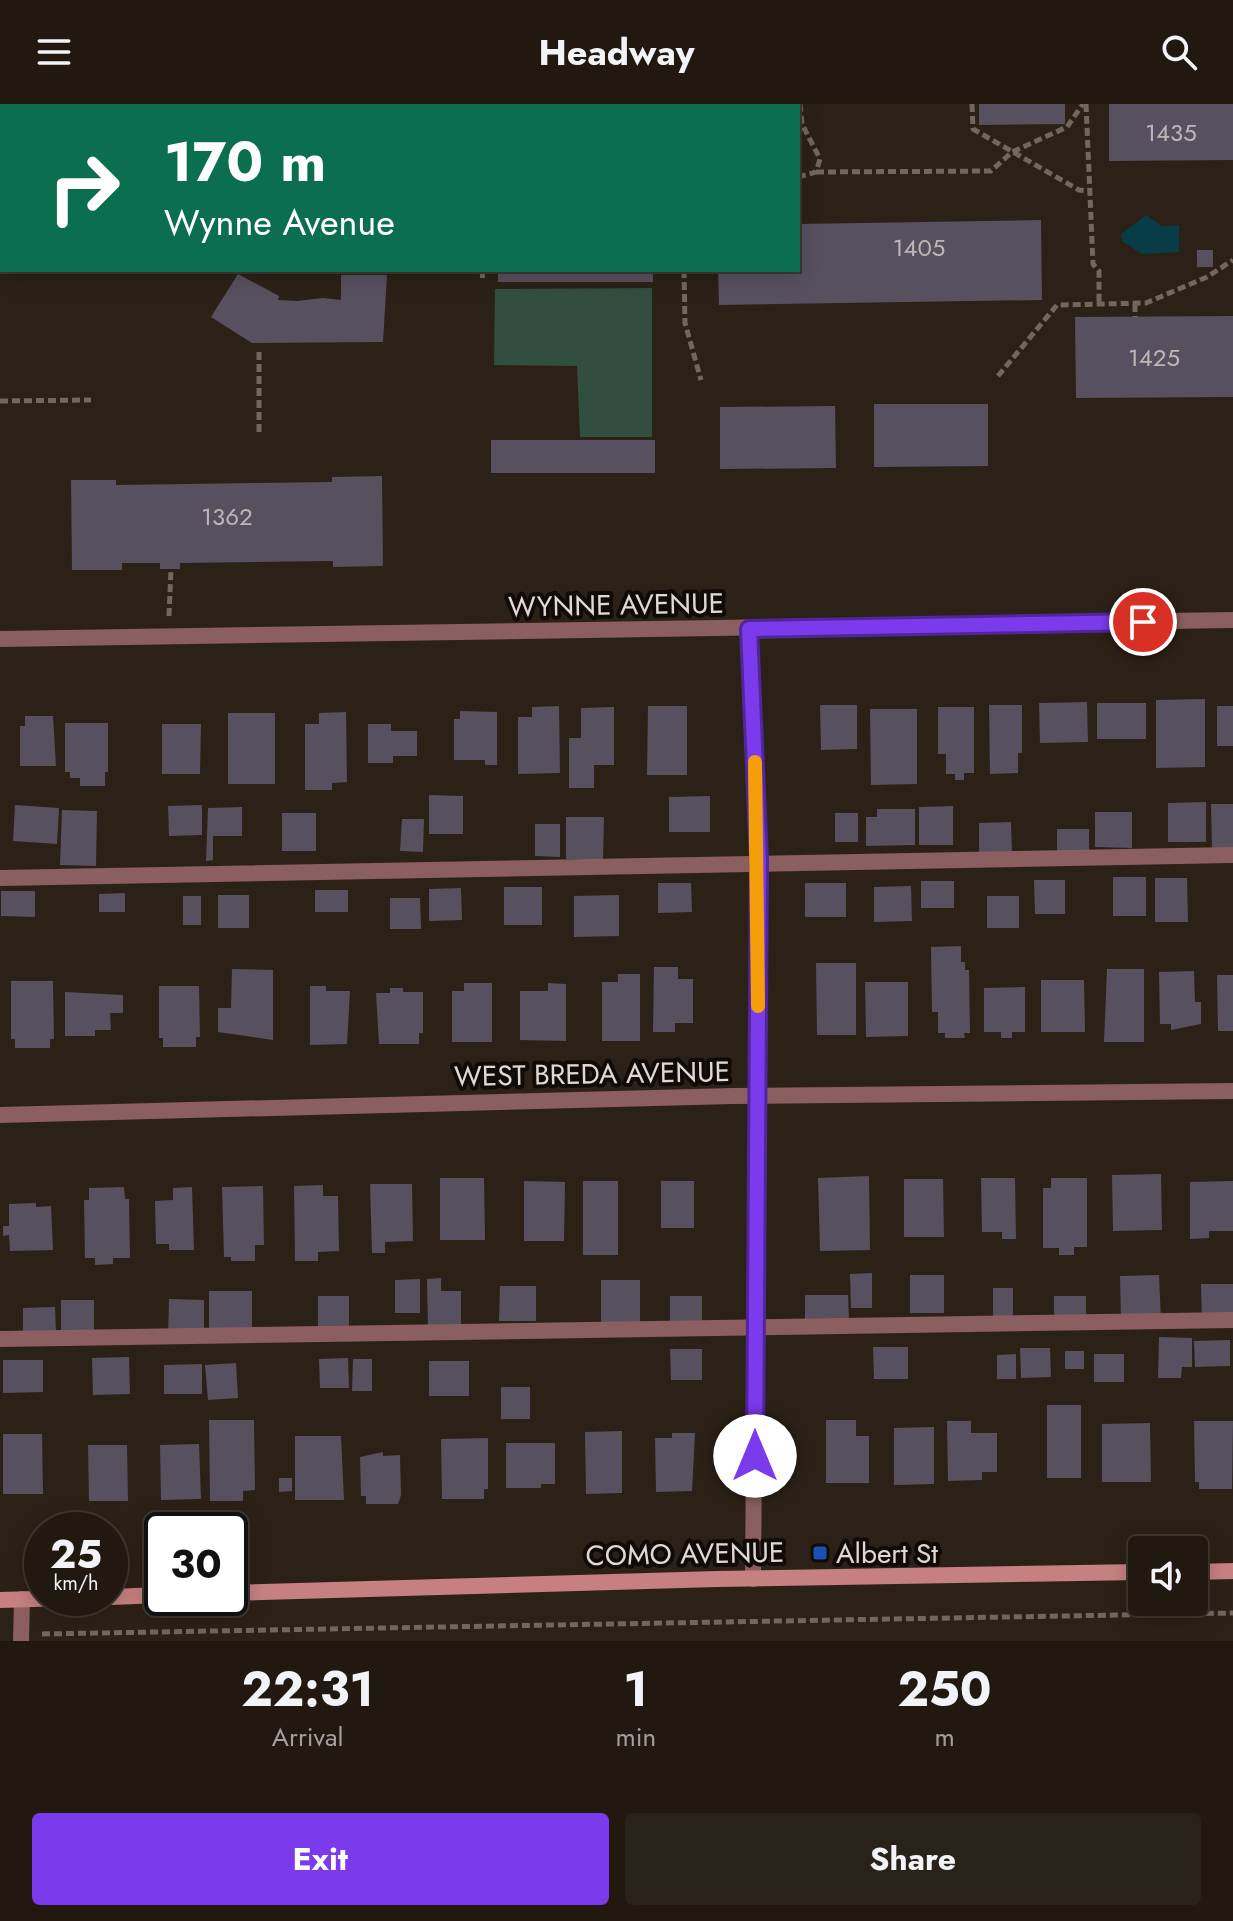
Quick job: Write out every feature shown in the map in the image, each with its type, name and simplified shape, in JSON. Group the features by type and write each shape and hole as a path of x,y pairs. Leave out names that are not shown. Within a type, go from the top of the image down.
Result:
{"main road":[{"path":"1208,1572 1233,1571"},
{"name":"COMO AVENUE","path":"248,1593 1128,1572"},
{"path":"0,1600 22,1599"}],"street":[{"name":"WYNNE AVENUE","path":"0,639 1233,620"},
{"path":"749,629 759,861 753,1579"},
{"path":"0,878 759,861 1233,855"},
{"name":"WEST BREDA AVENUE","path":"0,1115 758,1097 1233,1091"},
{"path":"0,1339 1233,1320"},
{"path":"21,1638 22,1599"}],"path":[{"path":"800,104 804,130 820,153 816,172"},
{"path":"972,104 973,129 1079,190 1087,191"},
{"path":"800,176 816,172 991,171 1012,152 1067,127 1084,104"},
{"path":"1084,104 1087,191 1093,264 1099,271 1099,304"},
{"path":"998,376 1057,305 1146,303 1207,277 1233,260"},
{"path":"482,272 483,281"},
{"path":"684,272 685,323 701,380"},
{"path":"1135,304 1135,317"},
{"path":"259,348 259,432"},
{"path":"0,401 91,400"},
{"path":"170,637 171,569"},
{"path":"21,1638 1233,1613"}],"green space":[{"path":"652,288 652,437 580,437 577,366 494,365 495,289"}],"water":[{"path":"1146,215 1162,226 1179,225 1179,252 1142,254 1122,241 1121,234"}],"building":[{"path":"979,104 1065,104 1065,124 979,125"},
{"path":"1109,104 1233,104 1233,160 1109,161"},
{"path":"1041,220 1042,300 719,305 718,272 800,272 800,224"},
{"path":"1197,250 1213,250 1213,267 1197,267"},
{"path":"498,272 653,272 653,282 498,282"},
{"path":"238,274 279,296 278,300 297,301 323,298 341,300 341,275 387,275 383,342 252,343 211,317"},
{"path":"1233,316 1233,397 1076,398 1075,317"},
{"path":"874,404 988,404 988,466 874,467"},
{"path":"835,406 836,468 720,469 720,407"},
{"path":"491,440 655,440 655,473 491,473"},
{"path":"382,476 383,566 333,567 333,561 180,563 180,569 160,569 160,563 122,563 122,570 72,570 71,480 116,480 116,485 332,482 332,477"},
{"path":"1205,699 1205,767 1156,768 1156,700"},
{"path":"1087,702 1088,742 1040,743 1039,703"},
{"path":"1097,703 1146,703 1146,739 1097,739"},
{"path":"820,705 857,705 857,749 821,750"},
{"path":"989,705 1022,705 1022,753 1018,753 1018,773 990,774"},
{"path":"559,706 560,773 518,774 518,717 532,717 532,707"},
{"path":"648,706 687,706 687,775 647,775"},
{"path":"1217,706 1233,706 1233,746 1217,746"},
{"path":"614,707 614,765 594,765 594,788 569,788 569,738 581,738 581,708"},
{"path":"938,707 974,707 974,773 964,773 964,780 955,780 955,774 946,774 946,754 938,754"},
{"path":"870,709 917,709 917,784 871,785"},
{"path":"460,711 497,712 497,765 485,765 485,760 454,760 454,719 460,719"},
{"path":"346,712 347,782 332,783 332,790 305,790 305,724 319,724 319,713"},
{"path":"228,713 275,713 275,784 228,784"},
{"path":"25,716 53,716 56,766 20,766 20,726 25,726"},
{"path":"65,723 108,723 105,786 80,786 80,778 70,778 70,772 65,772"},
{"path":"162,724 201,724 200,774 162,774"},
{"path":"368,724 391,724 391,731 417,731 417,756 393,756 393,763 368,763"},
{"path":"429,795 463,796 463,834 429,834"},
{"path":"710,796 710,832 669,832 669,797"},
{"path":"1206,802 1206,842 1168,842 1168,803"},
{"path":"1211,804 1233,804 1233,848 1212,849"},
{"path":"15,805 59,808 57,844 13,841"},
{"path":"202,805 202,835 169,836 168,806"},
{"path":"953,806 953,845 919,845 919,807"},
{"path":"242,807 242,836 213,836 213,860 206,861 208,808"},
{"path":"877,809 915,809 915,845 866,846 866,817 877,817"},
{"path":"62,810 97,811 96,866 60,865"},
{"path":"1095,812 1132,812 1132,848 1095,847"},
{"path":"282,813 316,813 316,851 282,851"},
{"path":"835,813 858,813 858,842 835,842"},
{"path":"566,817 604,817 603,859 566,859"},
{"path":"402,819 424,819 423,852 400,851"},
{"path":"1011,822 1012,854 979,855 979,823"},
{"path":"535,824 560,824 560,857 535,856"},
{"path":"1057,829 1089,829 1089,853 1057,853"},
{"path":"1113,877 1146,877 1146,916 1113,916"},
{"path":"1155,878 1187,878 1188,922 1155,922"},
{"path":"1034,880 1065,880 1065,914 1035,914"},
{"path":"921,881 954,881 954,908 921,908"},
{"path":"658,883 691,883 692,912 658,913"},
{"path":"805,883 846,883 846,917 805,917"},
{"path":"911,886 912,921 874,922 874,887"},
{"path":"504,887 542,887 542,925 504,925"},
{"path":"461,888 462,920 429,921 429,889"},
{"path":"315,890 348,890 348,912 315,912"},
{"path":"1,891 35,891 35,917 1,916"},
{"path":"125,893 125,912 99,912 99,894"},
{"path":"218,895 249,895 249,928 218,928"},
{"path":"619,895 619,936 574,937 574,896"},
{"path":"183,896 201,896 201,925 183,925"},
{"path":"987,896 1019,896 1019,928 987,928"},
{"path":"390,898 420,898 421,929 390,929"},
{"path":"961,946 961,962 965,962 965,970 969,970 970,1033 964,1033 965,1038 945,1038 945,1033 938,1033 938,1012 932,1012 931,947"},
{"path":"816,963 856,963 856,1035 817,1035"},
{"path":"654,967 678,967 678,979 693,979 693,1023 675,1023 675,1032 653,1032"},
{"path":"232,969 273,970 273,1040 218,1032 218,1008 231,1008"},
{"path":"1107,969 1144,969 1144,1042 1104,1042"},
{"path":"1194,971 1195,1002 1201,1002 1201,1024 1171,1030 1171,1024 1160,1024 1159,972"},
{"path":"618,974 640,974 640,1041 602,1041 602,982 618,982"},
{"path":"1217,975 1233,975 1233,1031 1218,1031"},
{"path":"1041,980 1084,980 1085,1032 1041,1032"},
{"path":"11,981 53,981 54,1039 50,1039 50,1048 15,1048 15,1039 11,1039"},
{"path":"865,982 908,982 908,1036 866,1037"},
{"path":"464,983 492,983 492,1042 452,1042 452,991 464,991"},
{"path":"548,983 566,984 566,1041 520,1040 520,991 548,991"},
{"path":"159,986 199,986 200,1037 196,1037 196,1047 163,1047 163,1038 159,1038"},
{"path":"310,986 326,986 326,991 350,991 347,1044 310,1045"},
{"path":"1025,987 1025,1032 1012,1032 1012,1038 1001,1038 1001,1032 984,1032 984,988"},
{"path":"390,988 403,988 403,992 423,992 423,1033 419,1033 419,1044 379,1044 376,993 390,993"},
{"path":"65,992 123,995 123,1013 110,1013 111,1030 95,1030 95,1036 65,1036"},
{"path":"1161,1174 1162,1230 1113,1231 1112,1175"},
{"path":"869,1176 870,1250 820,1251 818,1178"},
{"path":"440,1178 484,1178 485,1240 440,1240"},
{"path":"981,1178 1015,1178 1016,1239 1002,1239 1002,1232 982,1232"},
{"path":"1051,1178 1087,1178 1087,1247 1074,1247 1074,1255 1059,1255 1059,1248 1043,1248 1043,1188 1051,1188"},
{"path":"904,1179 943,1179 944,1237 904,1237"},
{"path":"524,1181 565,1182 564,1241 524,1241"},
{"path":"583,1181 618,1181 618,1255 583,1255"},
{"path":"661,1181 694,1181 694,1228 661,1228"},
{"path":"1233,1181 1233,1231 1209,1231 1209,1238 1190,1239 1190,1182"},
{"path":"370,1184 412,1184 413,1241 385,1242 385,1253 372,1253"},
{"path":"323,1185 323,1196 338,1196 339,1251 318,1252 318,1261 295,1261 294,1186"},
{"path":"263,1186 264,1245 255,1245 255,1261 231,1261 231,1257 224,1257 222,1187"},
{"path":"124,1187 125,1199 129,1199 130,1258 113,1258 113,1264 95,1265 95,1258 85,1258 84,1200 89,1200 89,1188"},
{"path":"192,1187 194,1250 169,1250 169,1244 156,1244 155,1201 173,1200 173,1188"},
{"path":"36,1203 36,1207 51,1206 53,1250 10,1251 9,1235 3,1236 3,1226 9,1226 9,1204"},
{"path":"872,1273 872,1308 851,1308 850,1274"},
{"path":"910,1275 944,1275 944,1313 910,1313"},
{"path":"1159,1275 1161,1321 1121,1322 1120,1276"},
{"path":"441,1278 441,1291 461,1291 461,1329 428,1329 427,1279"},
{"path":"420,1279 420,1313 395,1313 395,1280"},
{"path":"601,1280 640,1280 640,1329 601,1328"},
{"path":"1201,1284 1233,1284 1233,1320 1202,1321"},
{"path":"500,1286 536,1286 536,1321 499,1321"},
{"path":"993,1288 1013,1288 1013,1316 993,1316"},
{"path":"209,1291 252,1291 252,1332 209,1332"},
{"path":"805,1295 848,1295 849,1319 805,1319"},
{"path":"318,1296 349,1296 349,1326 318,1326"},
{"path":"670,1296 702,1296 702,1325 670,1325"},
{"path":"1054,1296 1086,1296 1086,1320 1054,1320"},
{"path":"169,1299 204,1300 204,1336 168,1336"},
{"path":"61,1300 94,1300 94,1334 61,1334"},
{"path":"55,1307 56,1333 23,1334 23,1308"},
{"path":"1159,1337 1192,1338 1192,1367 1182,1367 1181,1378 1158,1378"},
{"path":"1230,1340 1230,1366 1195,1367 1194,1341"},
{"path":"873,1347 908,1347 908,1379 874,1379"},
{"path":"1020,1348 1050,1348 1051,1377 1021,1378"},
{"path":"670,1349 702,1349 702,1380 671,1380"},
{"path":"1065,1351 1084,1351 1084,1369 1065,1369"},
{"path":"1016,1354 1016,1379 997,1379 997,1355"},
{"path":"1094,1354 1124,1354 1124,1382 1094,1382"},
{"path":"129,1357 130,1394 93,1395 92,1358"},
{"path":"348,1358 349,1388 320,1388 319,1359"},
{"path":"353,1359 372,1359 372,1391 352,1391"},
{"path":"3,1360 43,1360 43,1392 3,1393"},
{"path":"429,1361 469,1361 469,1396 429,1396"},
{"path":"236,1363 238,1398 208,1400 205,1365"},
{"path":"202,1364 202,1394 164,1394 164,1365"},
{"path":"501,1387 530,1387 530,1419 501,1419"},
{"path":"1047,1405 1081,1405 1081,1478 1047,1478"},
{"path":"209,1420 254,1420 255,1490 243,1491 243,1501 210,1501"},
{"path":"826,1420 856,1420 856,1436 869,1436 869,1483 826,1483"},
{"path":"947,1421 971,1421 971,1433 997,1433 997,1472 982,1472 982,1480 948,1481"},
{"path":"1194,1421 1233,1421 1232,1489 1199,1489 1199,1482 1195,1482"},
{"path":"1150,1423 1151,1482 1102,1482 1102,1424"},
{"path":"934,1427 934,1484 894,1485 894,1428"},
{"path":"622,1431 622,1493 586,1494 585,1432"},
{"path":"672,1433 695,1433 692,1491 656,1492 655,1438 672,1438"},
{"path":"3,1434 42,1434 43,1494 3,1494"},
{"path":"295,1436 341,1436 344,1500 295,1500"},
{"path":"488,1438 488,1489 484,1489 484,1499 442,1499 441,1439"},
{"path":"506,1443 555,1443 555,1484 541,1484 541,1488 506,1488"},
{"path":"199,1444 201,1499 161,1500 160,1445"},
{"path":"88,1445 127,1445 128,1501 89,1501"},
{"path":"383,1452 383,1456 400,1455 401,1495 398,1504 366,1504 366,1496 361,1496 360,1457"},
{"path":"279,1478 292,1478 292,1491 279,1492"}],"slow traffic":[{"path":"755,762 759,861 758,1006"}],"place":[{"name":"Albert St","path":"820,1553"}],"route":[{"path":"755,1456 759,861 749,629 1143,622"}]}
